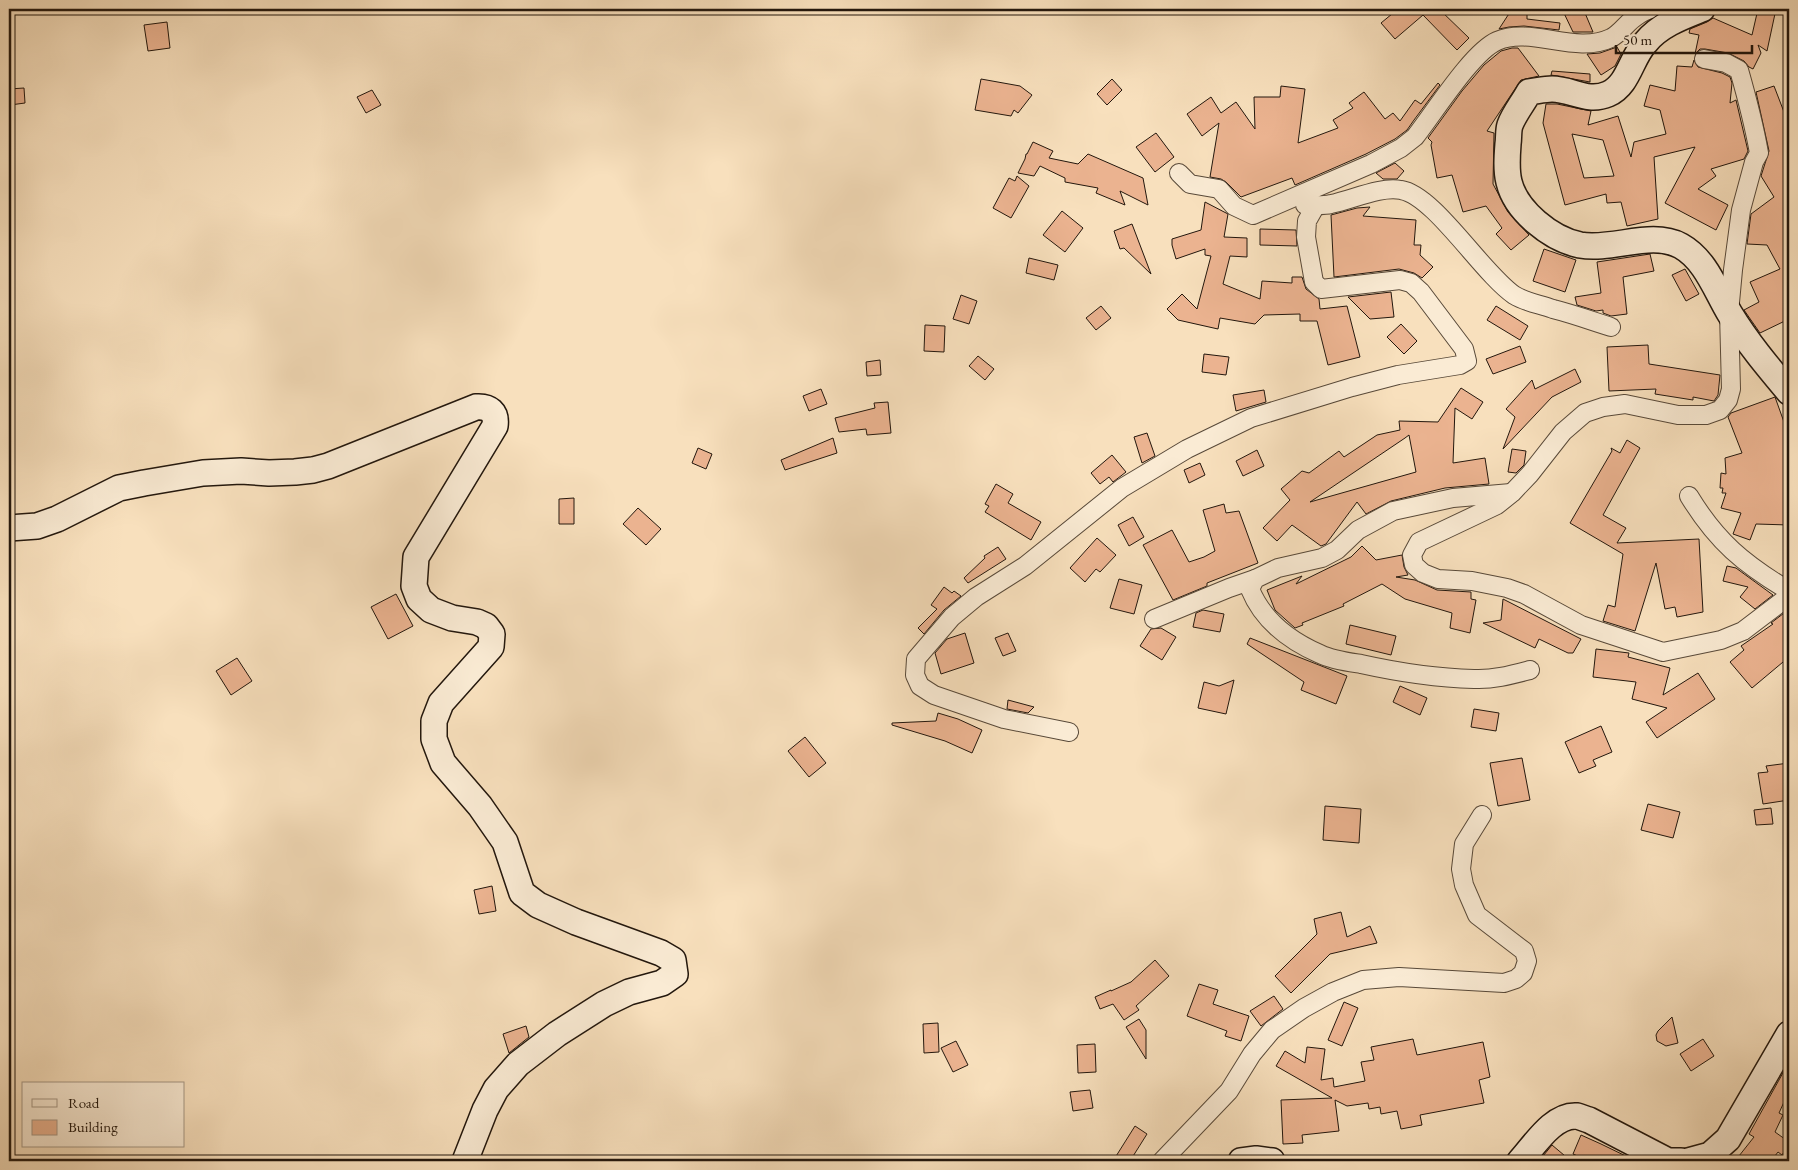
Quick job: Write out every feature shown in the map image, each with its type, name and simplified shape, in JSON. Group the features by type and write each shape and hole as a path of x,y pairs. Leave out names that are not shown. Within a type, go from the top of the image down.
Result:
{"street":[{"path":"1179,173 1190,184 1219,189 1234,206 1253,215 1371,164 1401,148 1415,137 1482,50 1497,41 1511,37 1528,37 1579,44 1596,42 1610,38 1620,32 1636,16 1650,9"},
{"path":"1702,9 1680,17 1646,41 1635,57 1624,83 1610,94 1594,98 1553,89 1529,92 1510,126 1507,169 1509,184 1516,198 1531,218 1557,237 1580,245 1602,247 1657,240 1681,246 1696,259 1758,356 1789,392"},
{"path":"1704,59 1726,63 1739,70 1759,153 1754,162 1741,210 1729,313 1731,389 1728,400 1720,410 1706,415 1678,415 1625,404 1603,407 1585,413 1563,432 1530,474 1512,493 1497,505 1419,542 1412,555 1414,565 1423,573 1438,579 1472,581 1524,594 1582,625 1663,652 1721,640 1742,631 1789,596"},
{"path":"1279,205 1331,204 1388,190 1403,190 1417,197 1438,214 1499,283 1515,295 1528,302 1611,327"},
{"path":"1069,732 1004,719 934,696 920,686 915,675 916,659 952,617 976,597 1025,566 1122,488 1187,449 1260,415 1398,375 1460,365 1467,361 1464,349 1421,292 1411,283 1400,280 1321,289 1314,282 1306,237 1307,221 1316,205"},
{"path":"9,528 37,526 57,519 119,488 144,483 203,473 241,471 270,473 313,470 328,466 476,408 484,406 490,409 496,420 495,426 416,557 414,586 419,599 430,610 452,618 477,622 486,626 492,634 491,647 440,703 434,721 434,739 443,763 480,806 505,842 522,893 538,905 576,922 662,953 673,960 675,974 662,984 629,992 604,1004 557,1034 518,1064 496,1089 484,1110 465,1161"},
{"path":"1154,619 1278,568 1322,558 1338,550 1358,530 1393,511 1454,498 1512,493"},
{"path":"1689,496 1712,531 1734,553 1751,567 1789,591"},
{"path":"1255,579 1250,589 1256,603 1270,622 1289,637 1321,655 1393,671 1474,679 1502,677 1530,670"},
{"path":"1162,1161 1229,1091 1252,1054 1272,1030 1304,1008 1333,992 1362,980 1399,976 1504,982 1516,979 1523,973 1527,961 1524,951 1477,915 1464,885 1461,869 1464,844 1482,816"},
{"path":"1688,1161 1710,1155 1728,1139 1789,1034"},
{"path":"1520,1161 1551,1126 1562,1119 1577,1116 1589,1120 1668,1161 1681,1161"},
{"path":"1241,1161 1256,1159 1272,1161"}],"building":[{"path":"1398,9 1439,9 1469,38 1457,50 1423,15 1395,39 1381,23"},
{"path":"1512,9 1527,9 1527,19 1560,23 1559,30 1524,26 1499,29"},
{"path":"1562,9 1580,9 1582,14 1585,13 1593,32 1573,32"},
{"path":"1758,9 1776,9 1767,51 1758,45 1761,53 1753,69 1744,61 1728,53 1700,49 1695,54 1699,35 1689,33 1690,29 1713,18 1752,35"},
{"path":"167,22 170,48 148,51 144,25"},
{"path":"1617,47 1621,54 1615,66 1601,75 1587,54 1600,53"},
{"path":"1518,48 1539,76 1521,80 1487,131 1494,133 1493,184 1508,212 1529,235 1511,250 1496,234 1502,228 1486,206 1463,212 1452,175 1437,178 1432,142 1428,138 1462,91 1484,65 1501,51"},
{"path":"1694,60 1698,67 1730,77 1732,83 1730,103 1736,100 1748,151 1744,159 1711,169 1716,176 1698,189 1728,205 1716,230 1665,203 1695,147 1654,157 1658,219 1627,226 1621,202 1607,203 1606,194 1565,205 1543,123 1546,104 1557,104 1591,111 1588,125 1618,116 1631,157 1634,142 1666,134 1660,110 1644,106 1650,85 1675,91 1677,66 1692,67","holes":["1572,134 1603,140 1614,176 1584,178"]},
{"path":"1552,71 1590,74 1590,82 1551,75"},
{"path":"981,79 1020,86 1032,95 1018,113 1014,110 1011,116 975,110"},
{"path":"1112,79 1122,90 1107,105 1097,94"},
{"path":"1438,83 1440,85 1407,130 1395,139 1366,154 1295,185 1292,178 1241,197 1226,182 1210,177 1219,123 1202,136 1187,114 1211,97 1221,113 1236,102 1255,129 1254,97 1280,97 1281,86 1305,89 1298,143 1338,128 1333,120 1353,108 1349,103 1364,92 1385,119 1393,113 1400,121 1415,100 1421,104"},
{"path":"1774,86 1789,125 1789,319 1760,333 1744,310 1759,302 1750,282 1780,269 1767,245 1747,244 1751,214 1774,197 1761,176 1769,151 1756,92"},
{"path":"24,88 25,103 10,105 9,89"},
{"path":"372,90 381,105 366,113 357,97"},
{"path":"1156,133 1174,157 1155,172 1136,147"},
{"path":"1033,142 1053,151 1049,158 1078,164 1088,154 1143,178 1148,205 1120,191 1125,205 1096,193 1098,188 1065,182 1065,178 1040,166 1034,176 1018,173"},
{"path":"1395,163 1404,171 1397,179 1383,179 1376,173"},
{"path":"1017,176 1029,186 1011,218 993,208 1009,178 1015,181"},
{"path":"1205,202 1228,214 1224,237 1247,238 1247,257 1230,256 1223,284 1260,299 1262,281 1292,283 1292,277 1302,277 1306,289 1319,299 1320,309 1347,306 1360,357 1328,365 1317,321 1300,321 1300,314 1264,315 1255,324 1220,318 1218,329 1178,320 1167,309 1182,294 1197,309 1211,256 1205,255 1205,249 1176,259 1172,239 1201,230"},
{"path":"1370,207 1363,216 1416,220 1414,245 1421,245 1420,255 1433,267 1422,278 1414,273 1399,269 1334,277 1331,215 1357,208"},
{"path":"1062,211 1083,228 1065,252 1043,235"},
{"path":"1132,224 1151,274 1124,248 1120,249 1114,231"},
{"path":"1260,229 1296,230 1297,246 1260,245"},
{"path":"1544,249 1576,260 1565,292 1533,281"},
{"path":"1650,254 1654,271 1623,277 1627,314 1611,316 1603,313 1603,310 1596,311 1577,305 1575,297 1601,293 1597,262"},
{"path":"1029,258 1058,265 1054,280 1026,273"},
{"path":"1685,269 1699,294 1686,301 1672,275"},
{"path":"1391,292 1394,317 1370,319 1348,297"},
{"path":"961,295 977,301 969,324 953,319"},
{"path":"1101,306 1111,318 1096,330 1086,318"},
{"path":"1496,306 1528,326 1520,340 1487,320"},
{"path":"1401,324 1417,341 1404,354 1387,337"},
{"path":"925,325 945,326 944,352 924,351"},
{"path":"1648,345 1649,364 1720,375 1718,395 1714,401 1655,394 1656,389 1609,391 1607,347"},
{"path":"1520,346 1526,362 1493,374 1486,359"},
{"path":"1204,354 1229,357 1226,375 1202,372"},
{"path":"978,356 994,369 985,380 969,366"},
{"path":"880,360 881,375 867,376 866,362"},
{"path":"1575,369 1581,382 1552,397 1503,449 1515,417 1506,409 1532,380 1535,389"},
{"path":"1461,388 1483,402 1472,419 1455,408 1453,463 1485,458 1489,484 1445,488 1391,501 1366,514 1357,502 1326,544 1321,546 1292,525 1277,541 1263,528 1290,500 1281,489 1302,471 1309,473 1339,451 1344,457 1377,435 1400,430 1399,421 1438,422","holes":["1409,435 1416,472 1310,502"]},
{"path":"821,389 827,404 809,411 803,396"},
{"path":"1264,390 1266,402 1236,411 1233,395"},
{"path":"1775,397 1789,436 1789,525 1756,524 1750,540 1733,534 1741,513 1721,508 1726,493 1722,493 1723,488 1720,488 1721,473 1726,474 1725,458 1742,453 1728,417 1731,413"},
{"path":"888,402 891,433 867,435 866,429 839,432 835,418 875,408 874,403"},
{"path":"1147,433 1155,456 1142,463 1134,437"},
{"path":"833,438 837,453 785,470 781,460"},
{"path":"1627,440 1640,448 1603,515 1626,528 1617,543 1699,539 1703,612 1677,617 1675,607 1665,609 1656,563 1635,631 1603,621 1608,605 1615,607 1623,554 1570,523 1612,451 1611,448 1620,453"},
{"path":"698,448 712,454 706,469 692,463"},
{"path":"1512,449 1526,451 1524,465 1516,473 1508,472"},
{"path":"1257,450 1264,466 1243,476 1236,461"},
{"path":"1112,455 1126,472 1113,482 1109,477 1100,484 1091,473"},
{"path":"1200,463 1205,475 1189,483 1184,470"},
{"path":"996,484 1013,494 1008,503 1041,522 1031,540 985,512 989,506 985,504"},
{"path":"574,498 574,524 559,524 559,499"},
{"path":"1224,504 1226,513 1239,511 1258,563 1207,583 1207,586 1173,600 1143,545 1172,530 1189,562 1204,557 1215,551 1203,510"},
{"path":"638,508 661,529 646,545 623,524"},
{"path":"1133,517 1144,537 1129,546 1118,525"},
{"path":"1097,538 1116,555 1100,572 1096,569 1085,582 1070,568"},
{"path":"1362,546 1376,560 1402,555 1404,567 1408,575 1396,577 1415,580 1437,590 1471,592 1471,599 1476,600 1470,633 1450,628 1452,613 1405,599 1382,584 1343,604 1344,606 1302,623 1303,625 1295,628 1275,610 1267,590 1302,576 1296,584 1351,557"},
{"path":"998,547 1006,559 968,583 964,578 985,558 984,556"},
{"path":"1727,566 1736,568 1773,595 1755,609 1740,597 1748,587 1723,581"},
{"path":"1119,579 1142,585 1134,614 1110,608"},
{"path":"944,587 952,593 954,591 961,596 944,610 924,634 918,628 937,609 931,605"},
{"path":"396,594 413,626 388,639 371,607"},
{"path":"1503,599 1581,639 1573,653 1568,653 1539,639 1535,648 1483,623 1501,620"},
{"path":"1203,610 1224,614 1220,632 1193,627 1196,613"},
{"path":"1788,610 1789,657 1752,688 1730,662 1744,650 1741,646 1773,624 1771,623"},
{"path":"1350,625 1396,636 1391,655 1346,644"},
{"path":"1161,628 1176,637 1162,660 1140,646 1151,629"},
{"path":"965,633 974,663 941,674 935,653 947,639"},
{"path":"1008,633 1016,651 1003,656 995,638"},
{"path":"1250,638 1347,676 1336,704 1301,690 1304,682 1247,644"},
{"path":"1596,649 1629,653 1628,657 1670,668 1663,695 1698,673 1715,699 1657,738 1646,722 1667,708 1632,699 1636,682 1593,677"},
{"path":"237,658 252,681 231,695 216,671"},
{"path":"1234,680 1226,714 1198,708 1204,682 1219,686"},
{"path":"1400,686 1427,698 1420,715 1393,702"},
{"path":"1008,700 1034,707 1028,713 1007,709"},
{"path":"1474,709 1499,713 1496,731 1471,727"},
{"path":"938,713 958,719 982,730 972,753 945,741 892,725 892,723 936,721"},
{"path":"1601,726 1612,752 1593,760 1596,766 1579,773 1565,742"},
{"path":"805,737 826,763 809,777 788,751"},
{"path":"1522,758 1530,800 1498,806 1490,763"},
{"path":"1789,763 1789,800 1763,804 1758,773 1768,772 1766,766"},
{"path":"1648,804 1680,812 1673,838 1641,830"},
{"path":"1325,806 1361,809 1359,843 1323,840"},
{"path":"1771,808 1773,824 1756,825 1754,810"},
{"path":"492,886 496,911 479,914 474,890"},
{"path":"1341,912 1347,937 1370,926 1377,943 1330,954 1291,993 1275,976 1317,934 1314,919"},
{"path":"1155,960 1169,976 1136,1006 1139,1010 1124,1020 1113,1004 1100,1009 1095,997 1131,982"},
{"path":"1199,984 1218,990 1213,1004 1249,1016 1241,1041 1225,1036 1227,1031 1187,1016"},
{"path":"1274,996 1283,1009 1261,1026 1250,1011"},
{"path":"1344,1002 1358,1008 1342,1046 1328,1040"},
{"path":"1672,1017 1678,1043 1666,1046 1657,1041 1656,1035"},
{"path":"1139,1019 1146,1030 1146,1059 1126,1027"},
{"path":"938,1023 939,1052 924,1053 923,1024"},
{"path":"526,1026 529,1037 509,1053 503,1034"},
{"path":"1413,1039 1417,1055 1483,1042 1490,1077 1479,1080 1484,1103 1420,1115 1422,1125 1401,1129 1397,1111 1381,1114 1380,1107 1369,1109 1368,1103 1347,1106 1335,1100 1339,1131 1302,1135 1303,1143 1283,1144 1281,1100 1332,1098 1276,1066 1285,1051 1305,1063 1307,1047 1325,1049 1321,1080 1333,1078 1334,1087 1365,1081 1361,1062 1374,1060 1371,1047"},
{"path":"1703,1039 1714,1056 1691,1071 1680,1054"},
{"path":"956,1041 968,1065 953,1072 941,1048"},
{"path":"1095,1044 1096,1072 1078,1073 1077,1045"},
{"path":"1789,1062 1789,1091 1779,1113 1783,1115 1775,1132 1789,1142 1789,1144 1782,1155 1778,1152 1771,1161 1735,1161 1754,1137 1749,1134"},
{"path":"1090,1090 1093,1108 1073,1111 1070,1092"},
{"path":"1135,1126 1147,1134 1130,1161 1113,1161"},
{"path":"1581,1135 1636,1161 1589,1161 1573,1154"},
{"path":"1552,1145 1571,1161 1539,1161"}]}
